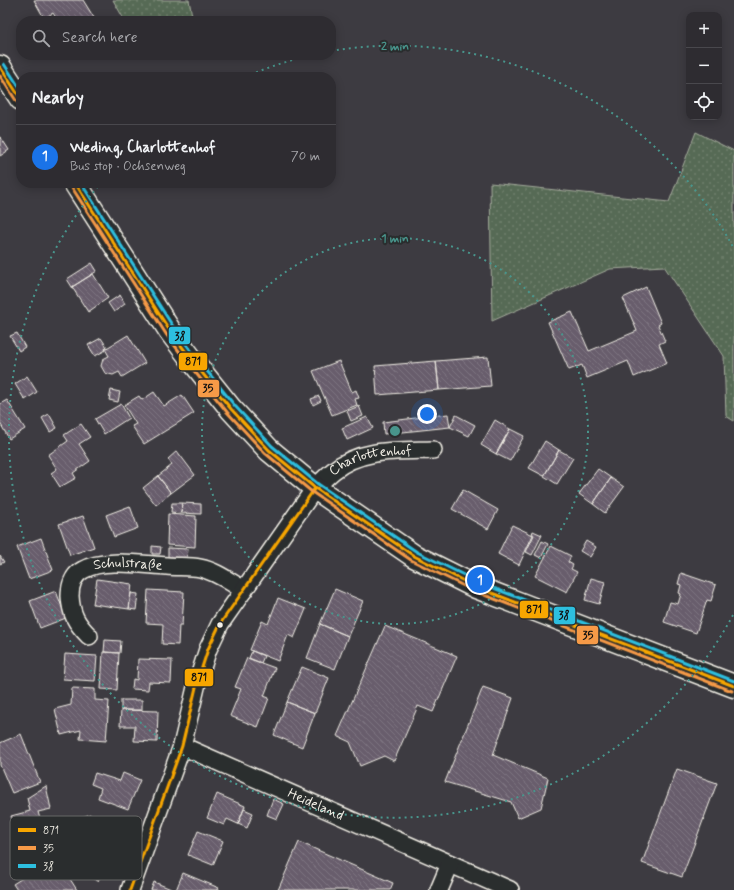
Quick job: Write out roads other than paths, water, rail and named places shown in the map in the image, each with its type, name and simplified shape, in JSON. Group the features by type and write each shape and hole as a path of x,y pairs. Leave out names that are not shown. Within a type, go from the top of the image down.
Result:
{"main road":[{"path":"0,66 16,91"},
{"path":"78,188 170,331 195,364 231,409 268,450 315,488 414,556 476,587 734,686"}],"street":[{"name":"Charlottenhof","path":"315,488 333,470 348,461 366,455 390,451 433,450"},
{"path":"142,857 182,746 196,683 208,649 220,624 315,488"},
{"name":"Schulstraße","path":"89,636 77,623 71,604 70,590 74,578 82,570 98,565 113,563 200,568 217,574 244,590"},
{"name":"Heideland","path":"182,746 510,890"},
{"path":"439,890 450,864"},
{"path":"130,890 134,880"}],"place":[{"name":"Weding, Charlottenhof","path":"480,580"}]}
